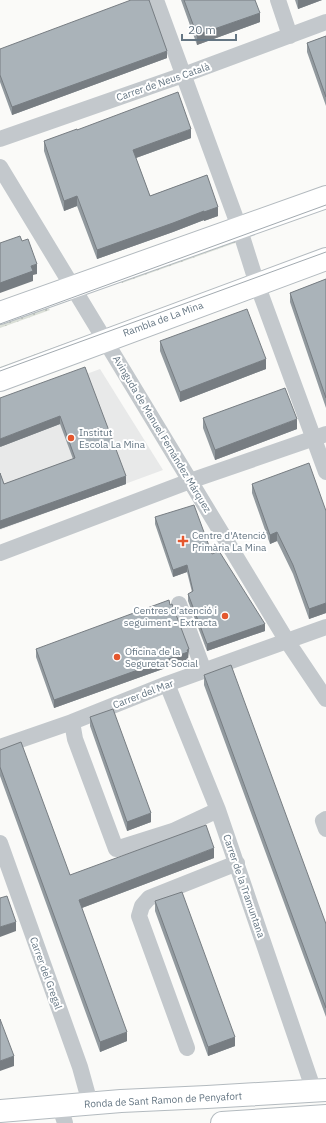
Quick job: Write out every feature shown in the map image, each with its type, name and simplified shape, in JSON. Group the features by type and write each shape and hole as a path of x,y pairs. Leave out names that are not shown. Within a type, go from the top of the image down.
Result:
{"street":[{"path":"156,0 257,284 320,436 326,472"},
{"path":"278,0 290,36"},
{"name":"Carrer de Neus Català","path":"0,139 183,75 326,22"},
{"name":"Avinguda de Manuel Fernández Márquez","path":"0,167 287,641 326,699"},
{"path":"0,313 238,227 326,197"},
{"name":"Rambla de La Mina","path":"0,380 326,259"},
{"path":"0,553 190,481 320,436"},
{"path":"179,604 204,671"},
{"name":"Carrer del Mar","path":"0,747 72,722 167,684 326,627"},
{"name":"Carrer de la Tramuntana","path":"167,684 218,810 320,1091"},
{"path":"72,722 75,739 116,849 173,831 218,810"},
{"path":"326,819 323,821 326,829"},
{"name":"Carrer del Gregal","path":"0,843 7,883 80,1067 90,1103"},
{"path":"187,1048 139,916 142,906 149,898 236,863"},
{"name":"Ronda de Sant Ramon de Penyafort","path":"0,1111 62,1115 90,1103 320,1091"},
{"path":"222,1123 326,1116"}],"shaded area":[{"path":"235,234 238,242 122,283 117,276"},
{"path":"44,303 50,310 0,328 0,319"},
{"path":"69,342 72,350 0,376 0,367"},
{"name":"Institut Escola La Mina","path":"100,369 163,470 0,530 0,406"}],"building":[{"path":"131,0 149,0 167,51 12,107 0,75 0,49"},
{"path":"184,0 255,0 260,13 197,35"},
{"path":"326,36 326,97 307,43"},
{"path":"178,92 191,129 133,150 150,196 207,175 218,207 97,250 77,196 64,201 44,141"},
{"path":"20,236 22,241 28,239 37,264 31,266 33,271 0,283 0,243"},
{"path":"326,279 326,398 290,293"},
{"path":"247,309 266,359 180,392 160,341"},
{"path":"85,367 126,476 0,521 0,473 4,484 75,458 60,416 0,439 0,398"},
{"path":"285,388 297,419 215,450 203,418"},
{"path":"309,463 326,511 326,603 309,609 293,565 277,532 270,535 252,484"},
{"path":"194,505 212,554 219,551 265,624 207,644 188,594 193,591 187,565 173,570 155,517"},
{"name":"Oficina de la Seguretat Social","path":"169,600 170,605 172,604 189,649 187,650 188,652 54,700 36,649"},
{"path":"231,665 326,924 326,1008 204,675"},
{"path":"113,709 151,813 127,822 90,717"},
{"path":"21,742 70,875 206,825 214,848 79,900 127,1032 100,1042 0,767 0,750"},
{"path":"182,892 235,1037 208,1047 155,901"},
{"path":"7,896 16,922 0,927 0,898"},
{"path":"0,1019 14,1056 0,1061"}],"tram line":[{"path":"0,324 326,205"},
{"path":"0,371 326,252"}],"place":[{"name":"Institut Escola La Mina","path":"71,438"},
{"name":"Centre d'Atenció Primària La Mina","path":"183,541"},
{"name":"Centres d’atenció i seguiment - Extracta","path":"225,616"},
{"name":"Oficina de la Seguretat Social","path":"117,657"}]}
